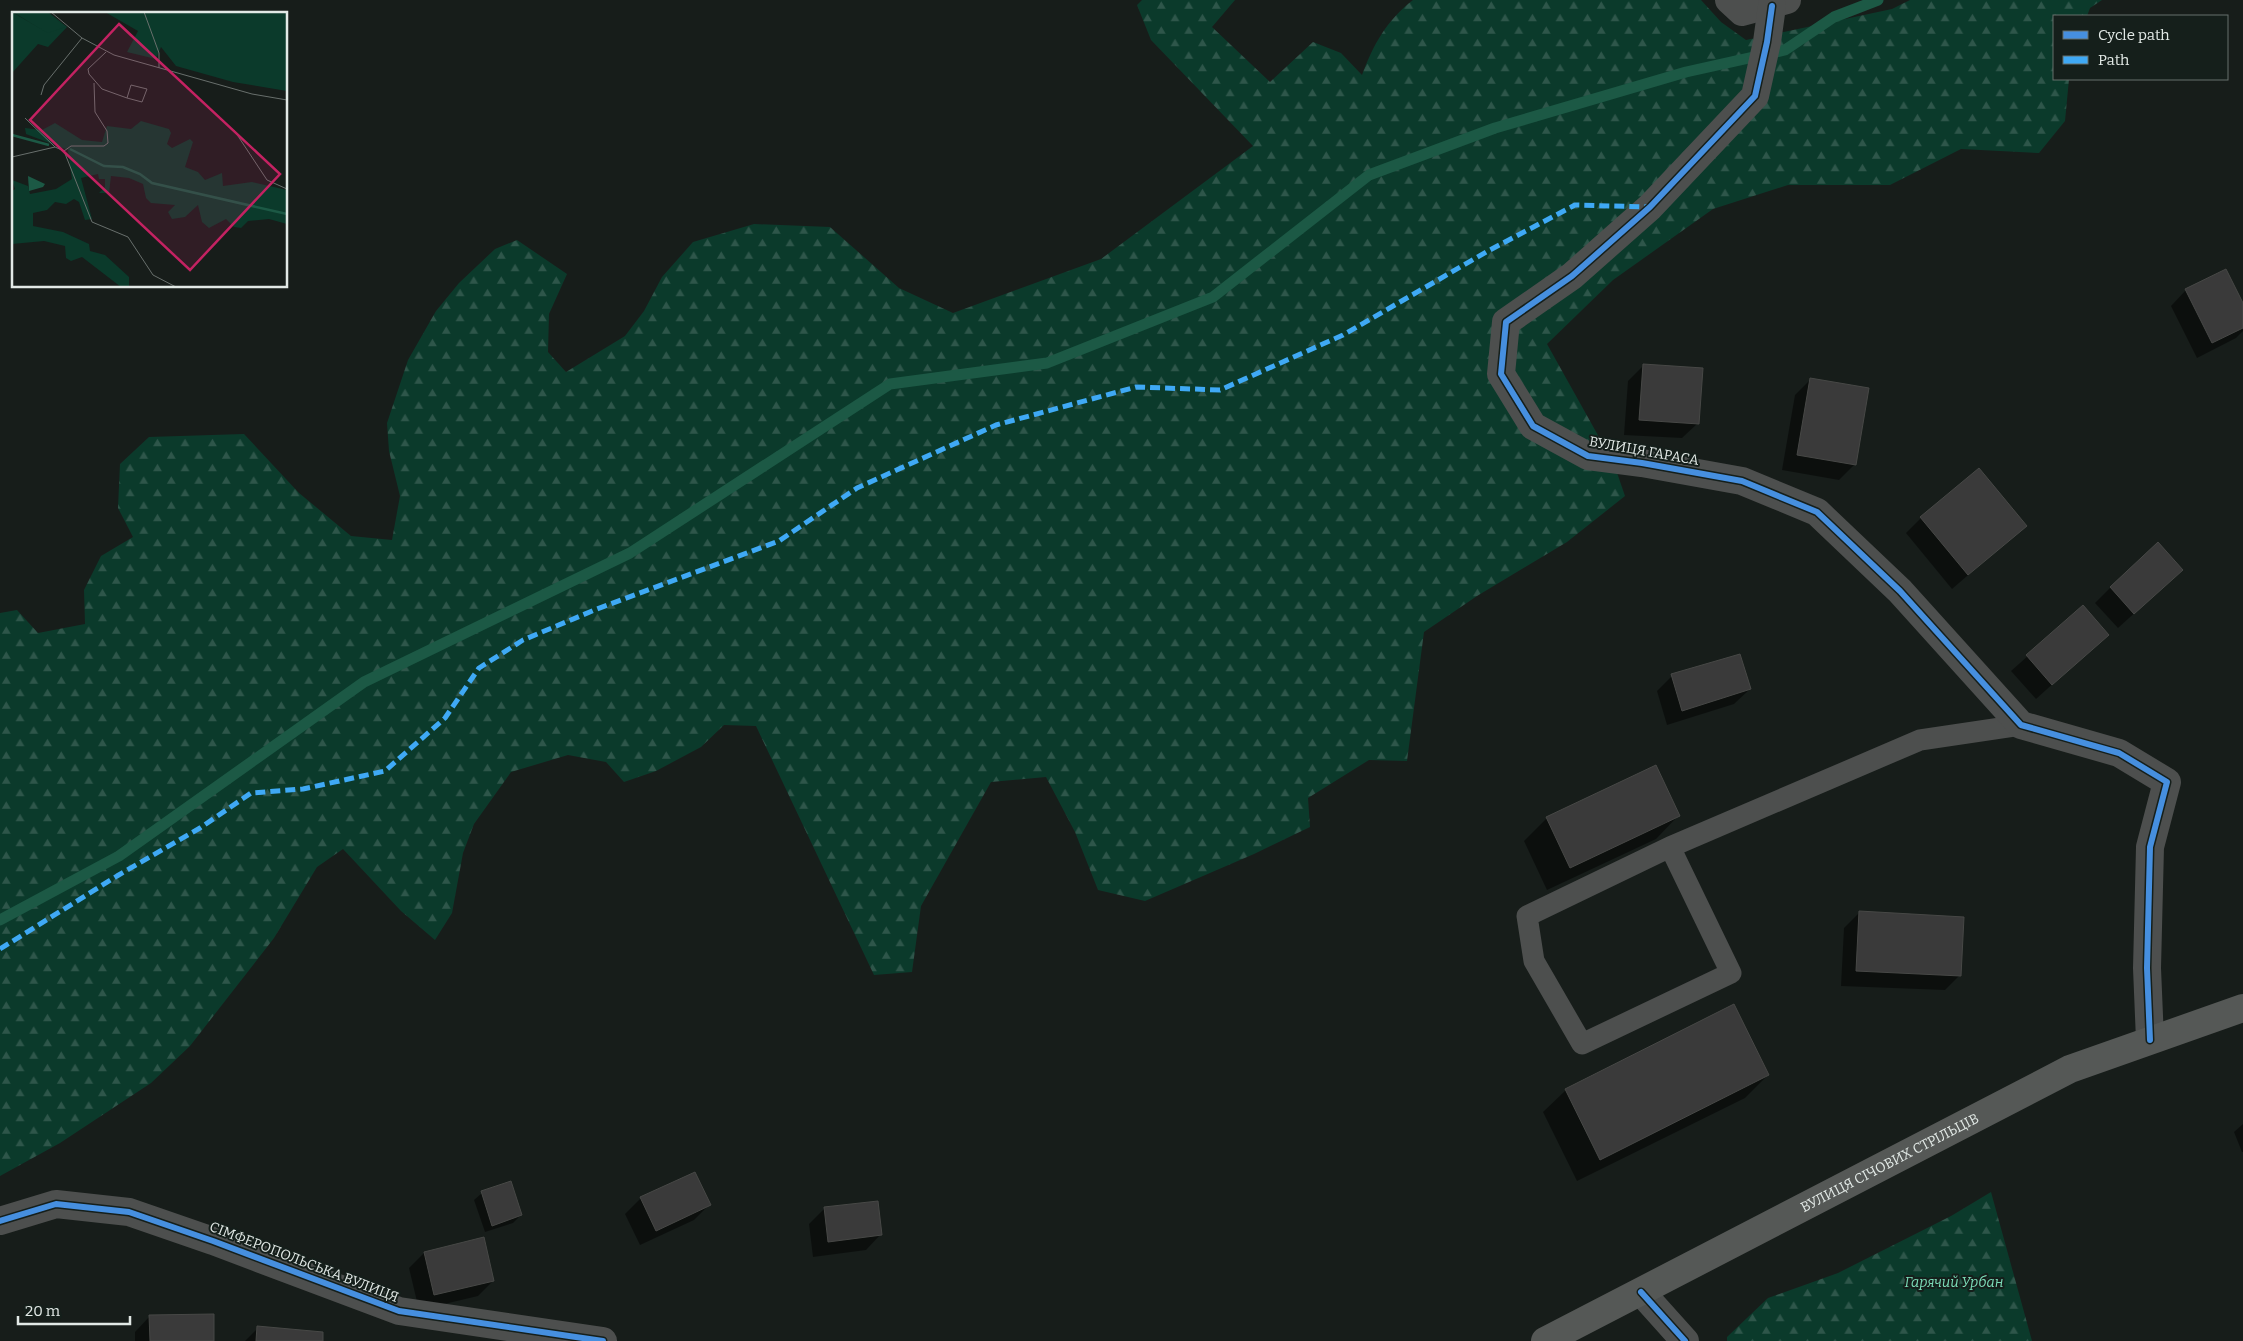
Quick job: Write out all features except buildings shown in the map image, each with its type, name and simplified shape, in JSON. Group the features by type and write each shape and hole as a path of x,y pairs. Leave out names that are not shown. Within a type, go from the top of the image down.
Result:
{"main road":[{"name":"ВУЛИЦЯ СІЧОВИХ СТРІЛЬЦІВ","path":"1545,1341 2070,1069 2243,1008"}],"street":[{"path":"1729,0 1742,12 1780,3"},
{"name":"ВУЛИЦЯ ГАРАСА","path":"1780,3 1767,42 1754,96 1650,207 1572,276 1506,322 1501,374 1533,426 1588,456 1642,463 1742,481 1817,512 1900,591 2022,725"},
{"path":"2022,725 2119,752 2167,782 2150,847 2147,968 2150,1040"},
{"name":"СІМФЕРОПОЛЬСЬКА ВУЛИЦЯ","path":"0,1221 56,1204 129,1212 399,1311 603,1341"},
{"path":"1641,1292 1685,1341"}],"lane":[{"path":"1670,847 1731,972 1582,1044 1534,961 1527,916 1670,847 1920,740 2022,725"}],"green space":[{"path":"1142,0 1235,0 1212,27 1270,82 1313,42 1341,53 1362,75 1376,43 1388,25 1413,0 1701,0 1721,22 1746,40 1892,9 1910,0 2102,0 2090,8 2087,15 2053,15 2053,80 2069,80 2065,121 2039,153 1961,149 1890,185 1788,185 1713,209 1613,280 1547,344 1614,464 1625,496 1567,542 1477,596 1424,632 1407,761 1369,760 1308,798 1310,827 1254,854 1145,901 1098,890 1075,832 1046,777 991,782 921,906 912,972 874,975 756,726 724,725 701,747 656,771 624,782 606,762 568,755 511,772 474,824 463,853 452,913 435,940 401,911 343,849 317,867 274,938 190,1046 151,1083 60,1143 0,1176 0,613 17,610 38,633 85,624 84,590 101,556 133,537 118,508 120,464 149,437 244,434 299,493 351,536 392,540 400,496 389,451 387,423 408,360 436,311 459,283 495,249 517,240 567,274 549,314 548,352 566,372 625,336 644,311 662,277 693,242 754,224 830,227 899,288 953,313 1101,259 1253,146 1151,40 1137,5"},
{"name":"Гарячий Урбан","path":"1991,1192 2032,1341 1727,1341 1727,1337 1768,1298 1838,1273 1951,1216"}],"waterway":[{"path":"0,920 119,856 364,682 630,553 890,384 1047,363 1213,297 1369,175 1495,128 1686,72 1785,50 1834,17 1878,0"}],"marked path":[{"path":"0,949 117,876 200,828 251,793 303,789 385,771 445,718 479,668 523,640 597,609 779,541 857,488 996,425 1136,387 1220,390 1343,335 1488,251 1575,205 1650,207"}],"cycle path":[{"path":"1772,6 1767,42 1755,96 1650,207 1572,276 1506,322 1501,374 1533,426 1588,456 1642,463 1742,481 1817,512 1900,591 2021,725 2119,753 2167,782 2150,847 2147,968 2150,1040"},
{"path":"0,1221 56,1204 129,1212 213,1241 399,1311 603,1341"},
{"path":"1641,1292 1685,1341"}]}
